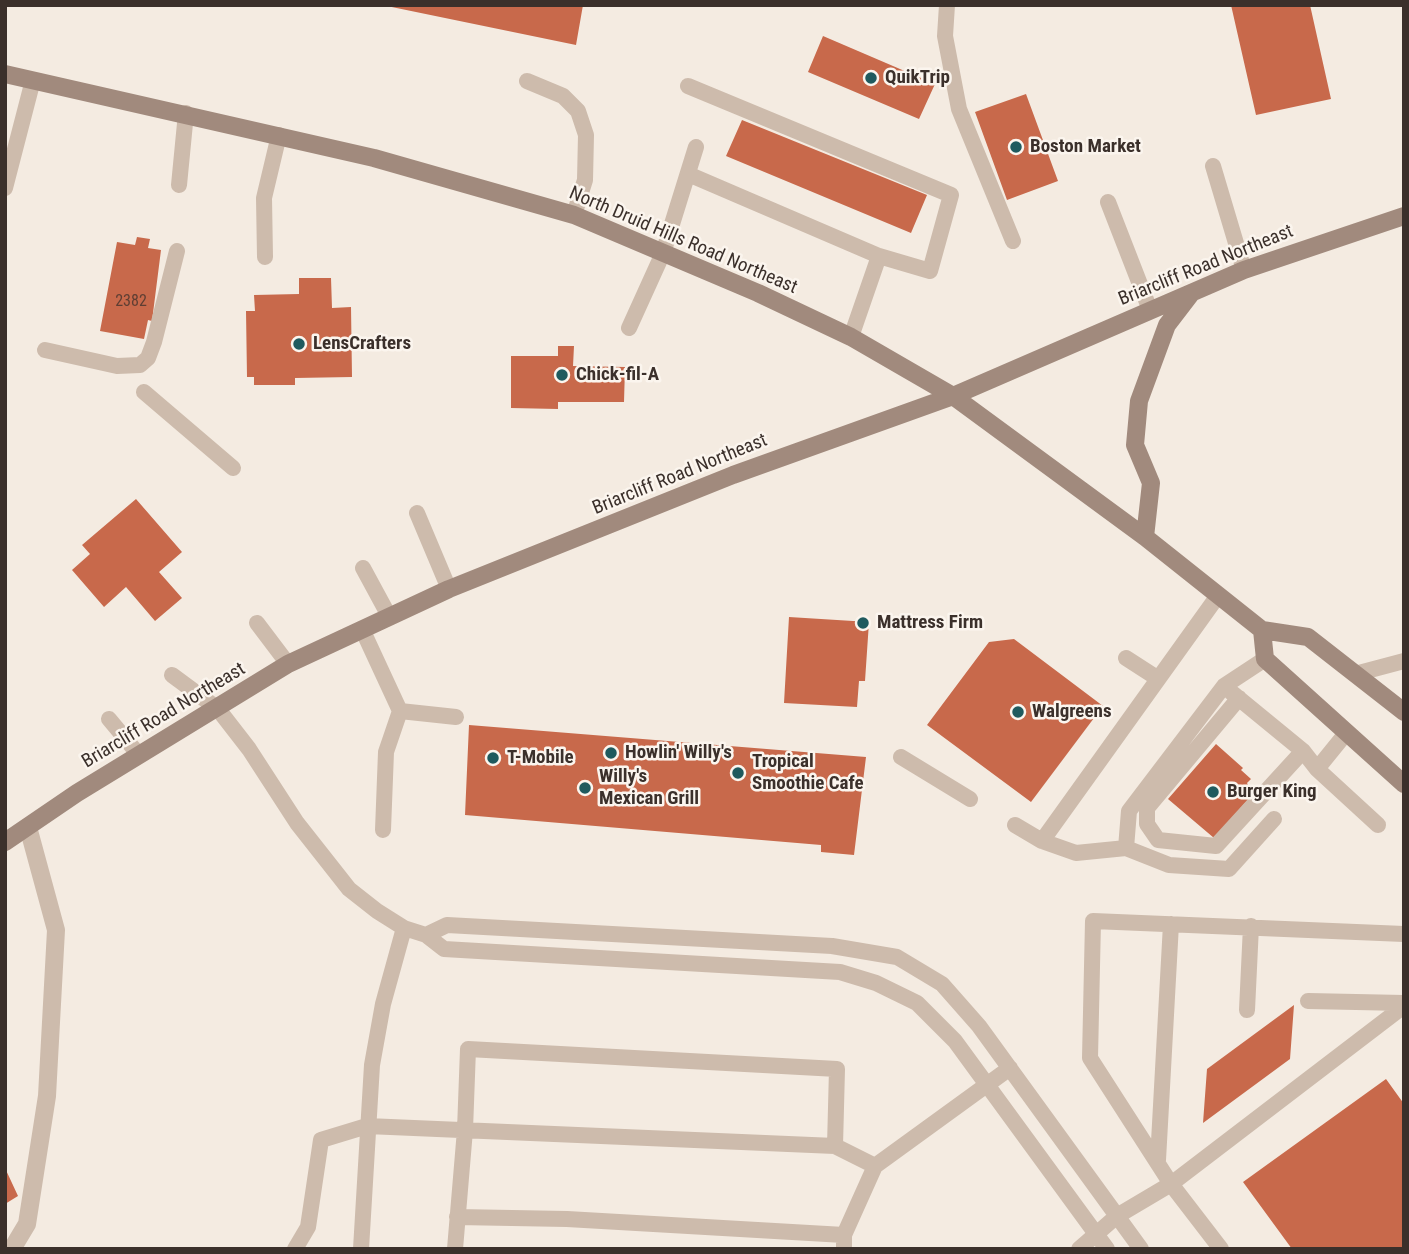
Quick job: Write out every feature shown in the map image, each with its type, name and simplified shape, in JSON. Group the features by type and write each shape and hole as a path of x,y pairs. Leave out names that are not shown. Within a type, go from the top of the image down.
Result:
{"main road":[{"name":"North Druid Hills Road Northeast","path":"5,74 186,113 374,158 574,215 851,337 953,396 1145,537 1217,597 1262,630 1308,638 1404,712"},
{"name":"Briarcliff Road Northeast","path":"5,842 139,755 288,664 449,589 722,479 953,396 1244,270 1404,216"},
{"path":"1145,537 1151,483 1135,445 1139,401 1167,325 1192,292"},
{"path":"1262,630 1265,659 1404,783"}],"street":[{"path":"12,1249 27,1224 47,1096 56,930 28,827"}],"lane":[{"path":"947,5 945,36 958,109 1013,241"},
{"path":"5,188 33,80"},
{"path":"527,81 563,96 578,111 586,135 586,180 574,215"},
{"path":"688,86 951,195 930,271 879,256 688,174"},
{"path":"179,185 186,113"},
{"path":"265,257 264,198 279,135"},
{"path":"629,328 663,253 696,147"},
{"path":"1213,166 1244,270"},
{"path":"1108,202 1150,310"},
{"path":"45,350 117,366 140,365 148,358 154,342 177,251"},
{"path":"851,337 879,256"},
{"path":"144,392 233,468"},
{"path":"416,513 449,589"},
{"path":"363,568 389,616"},
{"path":"1042,841 1217,597"},
{"path":"257,623 288,664"},
{"path":"362,629 400,710 386,752 383,830"},
{"path":"1126,658 1157,678"},
{"path":"1126,848 1129,811 1224,686 1265,659"},
{"path":"1355,674 1404,661"},
{"path":"172,675 218,709 249,749 297,823 349,889 404,928 426,935 444,949 840,972 876,983 917,1003 955,1041 1107,1249"},
{"path":"1224,686 1303,751 1317,769 1378,825"},
{"path":"1239,698 1147,808 1147,824 1158,840 1216,846 1303,751"},
{"path":"400,710 456,717"},
{"path":"109,719 139,755"},
{"path":"1317,769 1347,732"},
{"path":"901,757 970,799"},
{"path":"1015,825 1042,841 1076,853 1126,848 1169,865 1229,869 1273,819"},
{"path":"1221,1249 1171,1184 1117,1104 1090,1058 1093,921 1404,934"},
{"path":"1157,1160 1171,924"},
{"path":"426,935 447,925 832,946 897,957 942,984 979,1026 1141,1249"},
{"path":"1247,1010 1251,926"},
{"path":"361,1249 372,1065 381,1016 404,928"},
{"path":"1308,1001 1404,1005"},
{"path":"1079,1249 1117,1216 1171,1184 1404,1005"},
{"path":"455,1249 465,1130 468,1049 837,1069 835,1146"},
{"path":"457,1217 567,1219 844,1242 875,1166 1010,1068"},
{"path":"295,1249 308,1227 321,1140 367,1126 835,1146 875,1166"}],"building":[{"path":"382,5 583,5 576,45"},
{"path":"1231,5 1310,5 1331,99 1256,115"},
{"name":"QuikTrip","path":"823,36 935,84 919,119 808,72"},
{"name":"Boston Market","path":"1026,94 1058,181 1007,200 975,112"},
{"path":"742,120 927,195 911,233 726,156"},
{"path":"137,237 150,239 148,248 161,250 152,321 148,320 144,339 100,331 117,242 135,245"},
{"name":"LensCrafters","path":"299,278 331,278 332,308 351,307 352,377 295,378 295,385 254,385 254,377 247,377 246,311 255,311 254,295 299,294"},
{"path":"558,346 574,346 573,366 625,367 624,402 558,402 558,409 511,408 511,356 558,356"},
{"path":"136,499 182,552 159,572 182,598 155,621 126,587 104,607 72,570 90,554 82,545"},
{"path":"789,617 869,622 865,681 859,681 857,707 784,703"},
{"path":"1014,639 1103,706 1031,802 927,725 989,642"},
{"path":"469,725 866,757 854,855 821,852 821,845 465,815"},
{"name":"Burger King","path":"1216,744 1243,768 1241,770 1251,779 1247,783 1253,794 1214,838 1168,799"},
{"path":"1294,1005 1290,1059 1203,1123 1207,1069"},
{"path":"1386,1079 1404,1104 1404,1249 1292,1249 1243,1182"},
{"path":"5,1168 18,1196 5,1204"}],"place":[{"name":"QuikTrip","path":"871,78"},
{"name":"Boston Market","path":"1016,147"},
{"name":"LensCrafters","path":"299,344"},
{"name":"Chick-fil-A","path":"562,375"},
{"name":"Mattress Firm","path":"863,623"},
{"name":"Walgreens","path":"1018,712"},
{"name":"Howlin' Willy's","path":"611,753"},
{"name":"T-Mobile","path":"493,758"},
{"name":"Tropical Smoothie Cafe","path":"738,773"},
{"name":"Willy's Mexican Grill","path":"585,788"},
{"name":"Burger King","path":"1213,792"}]}
